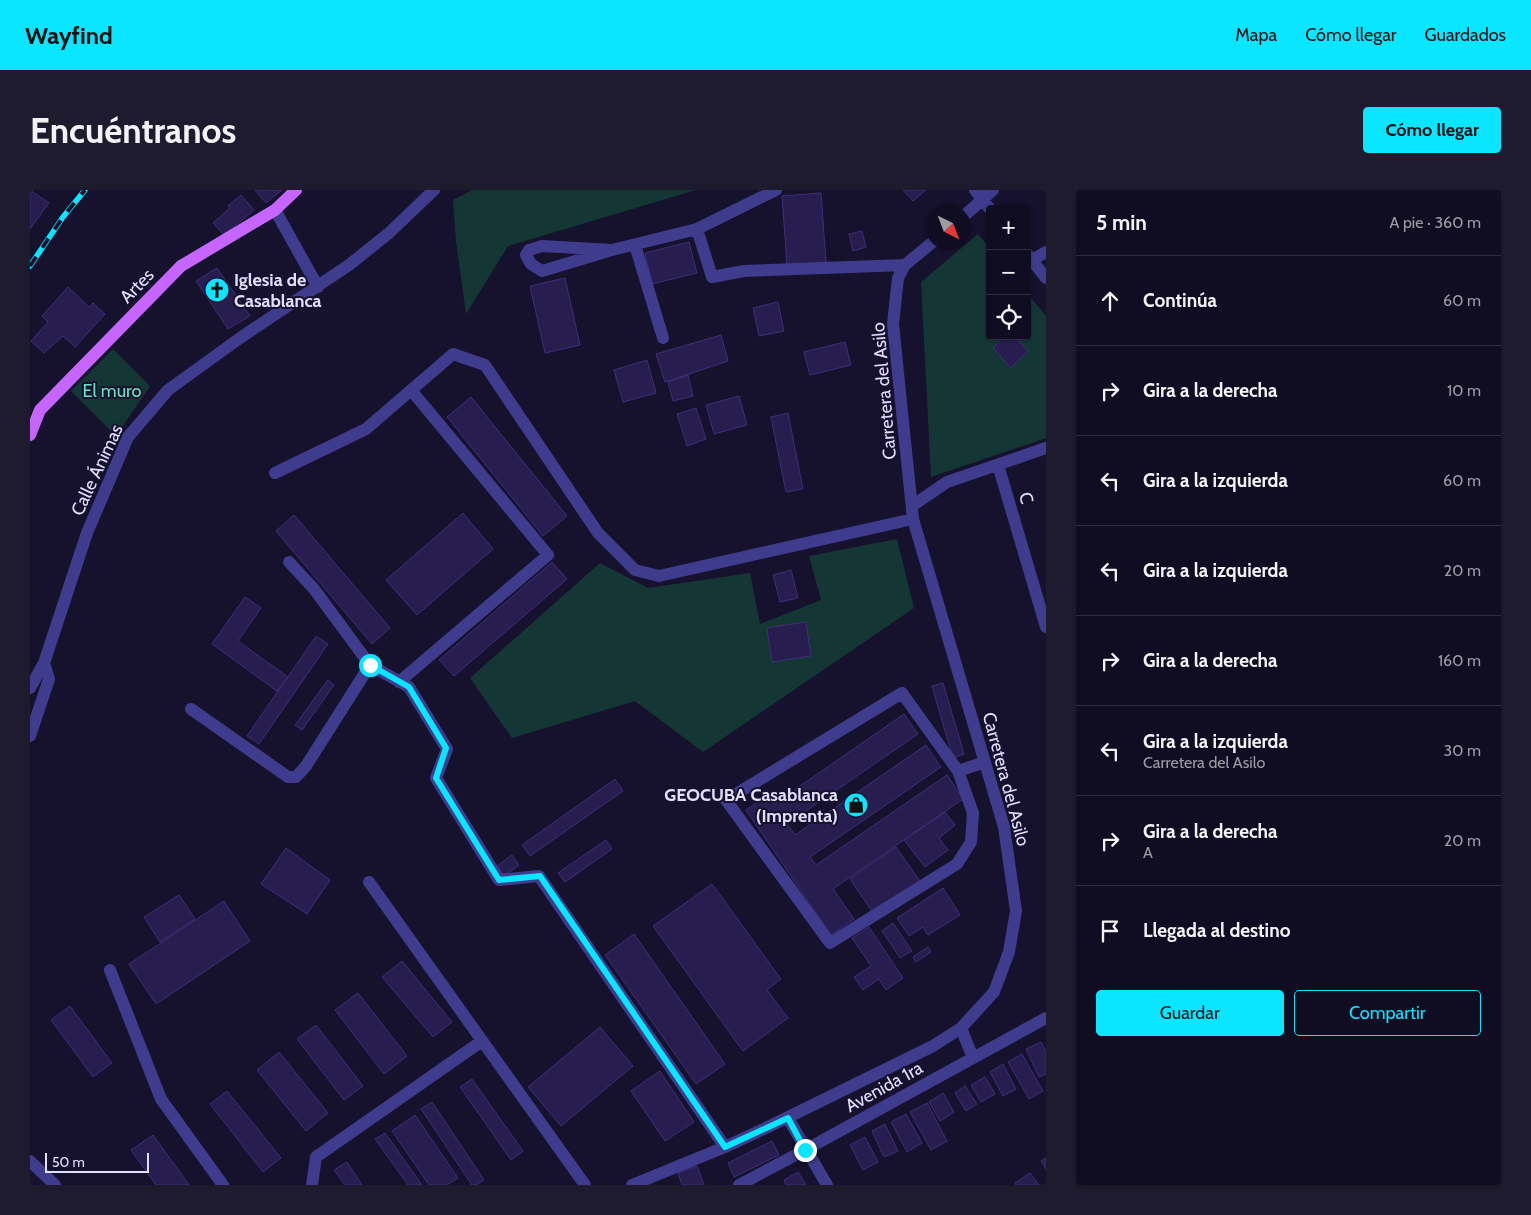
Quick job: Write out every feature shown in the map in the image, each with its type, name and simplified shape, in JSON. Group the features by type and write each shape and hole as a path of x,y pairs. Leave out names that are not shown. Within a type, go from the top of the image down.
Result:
{"main road":[{"name":"Artes","path":"30,435 40,410 181,266 275,210 296,190"}],"street":[{"name":"Calle Ánimas","path":"30,688 44,664 87,533 128,437 168,390 240,338 348,265 389,233 434,190"},
{"path":"612,250 542,246 529,250 526,255 531,264 542,271 612,250 697,229 776,190"},
{"path":"971,210 993,190"},
{"path":"275,210 318,287"},
{"path":"697,229 712,277 744,271 905,266"},
{"path":"636,245 663,338"},
{"name":"Carretera del Asilo","path":"632,1185 725,1147 788,1118 933,1046 961,1028 994,992 1009,952 1016,911 1004,827 913,519 893,324 898,278 905,266 926,248"},
{"path":"1031,257 1046,252"},
{"path":"1031,258 1046,278"},
{"path":"275,473 366,429 453,354 485,365 598,533 635,570 659,576 913,519"},
{"path":"399,682 548,555 411,390"},
{"path":"912,506 947,482 1046,448"},
{"name":"C","path":"998,465 1046,627"},
{"path":"289,562 314,589 370,665 409,687 446,748 436,778 499,880 540,876 725,1147"},
{"name":"Calle Ánimas","path":"30,736 49,678 44,664"},
{"path":"191,710 288,776 296,777 306,766 370,665"},
{"path":"902,693 958,771 973,813 971,842 957,864 830,943 726,800 902,693"},
{"path":"958,771 985,762"},
{"path":"368,882 585,1185"},
{"path":"110,970 161,1099 223,1185"},
{"name":"Avenida 1ra","path":"739,1185 1046,1018"},
{"path":"961,1028 973,1058"},
{"path":"312,1185 316,1157 482,1041"},
{"path":"788,1118 827,1185"},
{"path":"30,1161 55,1185"}],"green space":[{"path":"472,190 696,190 508,246 466,314 456,242 453,200"},
{"path":"978,234 986,243 986,340 1031,340 1031,298 1046,316 1046,438 931,477 921,282 959,250 971,250 971,240"},
{"name":"El muro","path":"113,349 150,386 116,436 71,391"},
{"path":"897,539 914,608 703,752 635,701 512,738 470,678 600,563 648,588 750,573 760,624 821,600 809,556"}],"building":[{"path":"30,190 49,203 30,229"},
{"path":"255,190 282,190 266,203"},
{"path":"903,190 926,190 913,201"},
{"path":"821,193 826,262 787,265 782,196"},
{"path":"241,195 254,210 224,235 213,223"},
{"path":"862,231 866,247 853,251 849,234"},
{"path":"689,242 697,273 652,284 645,253"},
{"name":"Iglesia de Casablanca","path":"217,268 250,316 228,329 196,281"},
{"path":"565,278 580,345 545,353 530,286"},
{"path":"68,287 89,307 93,303 105,314 75,347 63,336 44,353 31,341 48,322 42,316"},
{"path":"778,302 784,331 759,336 753,308"},
{"path":"721,335 728,361 665,382 656,354"},
{"path":"1001,340 1018,340 1028,351 1011,368 993,348"},
{"path":"845,342 851,365 810,375 804,352"},
{"path":"647,360 656,393 623,402 614,370"},
{"path":"688,375 693,396 673,401 668,382"},
{"path":"739,396 747,425 714,434 706,405"},
{"path":"471,397 567,516 543,536 447,417"},
{"path":"696,408 706,439 687,446 677,414"},
{"path":"788,413 803,489 786,492 771,417"},
{"path":"463,513 493,549 417,615 386,580"},
{"path":"294,515 390,628 372,644 276,531"},
{"path":"552,562 567,579 454,676 439,660"},
{"path":"791,570 798,598 780,602 773,575"},
{"path":"245,597 261,608 238,641 288,677 277,691 212,644"},
{"path":"806,622 811,656 772,662 767,628"},
{"path":"316,636 328,644 259,744 247,736"},
{"path":"328,680 334,685 302,730 295,725"},
{"path":"943,683 964,754 953,758 932,686"},
{"path":"904,714 918,734 787,824 795,835 926,745 941,767 810,857 816,865 947,775 963,799 833,889 854,919 831,935 746,810 768,795 774,804"},
{"path":"615,779 623,791 530,856 522,845"},
{"path":"945,812 955,825 939,838 948,850 925,867 904,840"},
{"path":"606,840 612,849 565,882 558,873"},
{"path":"896,847 920,881 873,913 850,879"},
{"path":"286,848 330,880 307,914 261,884"},
{"path":"512,855 519,865 504,876 497,866"},
{"path":"712,884 781,979 767,990 788,1018 743,1051 653,926"},
{"path":"943,888 960,915 928,935 923,927 909,936 897,918"},
{"path":"179,895 195,919 160,942 144,917"},
{"path":"224,901 250,941 156,1004 129,964"},
{"path":"893,923 912,951 900,958 882,931"},
{"path":"869,927 903,978 886,990 879,979 863,990 854,977 871,966 852,938"},
{"path":"634,934 725,1064 696,1084 605,955"},
{"path":"928,947 931,952 916,962 913,957"},
{"path":"402,961 452,1022 433,1037 382,977"},
{"path":"358,993 407,1056 384,1074 335,1010"},
{"path":"70,1006 112,1063 93,1077 51,1020"},
{"path":"316,1025 363,1086 344,1100 297,1039"},
{"path":"600,1027 633,1066 561,1126 528,1087"},
{"path":"1041,1042 1046,1052 1046,1074 1039,1077 1026,1049"},
{"path":"279,1052 328,1113 306,1131 257,1070"},
{"path":"1022,1054 1043,1091 1029,1099 1008,1062"},
{"path":"1003,1064 1016,1089 1003,1096 990,1072"},
{"path":"660,1071 694,1122 665,1141 631,1091"},
{"path":"985,1077 995,1094 981,1102 971,1085"},
{"path":"472,1079 523,1151 511,1160 460,1087"},
{"path":"965,1086 977,1104 966,1111 955,1093"},
{"path":"227,1091 281,1158 263,1172 210,1104"},
{"path":"943,1093 954,1112 940,1121 929,1102"},
{"path":"432,1102 484,1180 476,1185 472,1185 421,1109"},
{"path":"927,1103 947,1141 931,1150 910,1112"},
{"path":"906,1114 922,1143 907,1152 891,1122"},
{"path":"415,1115 458,1178 447,1185 429,1185 392,1131"},
{"path":"885,1124 898,1151 884,1157 872,1131"},
{"path":"385,1133 422,1185 408,1185 375,1139"},
{"path":"153,1135 189,1185 156,1185 131,1150"},
{"path":"865,1137 878,1162 863,1170 850,1145"},
{"path":"772,1141 779,1155 734,1177 728,1163"},
{"path":"1046,1158 1046,1169 1041,1161"},
{"path":"347,1162 362,1185 345,1185 334,1170"},
{"path":"697,1166 704,1185 682,1185 678,1173"},
{"path":"798,1172 806,1185 786,1185 784,1180"},
{"path":"1030,1173 1039,1185 1016,1185 1015,1183"}],"railway":[{"path":"30,266 63,217 85,190"}],"place":[{"name":"Iglesia de Casablanca","path":"217,290"},
{"name":"GEOCUBA Casablanca (Imprenta)","path":"856,805"}],"route":[{"path":"370,665 409,687 446,748 436,778 499,880 540,876 725,1147 788,1118 805,1150"}]}
